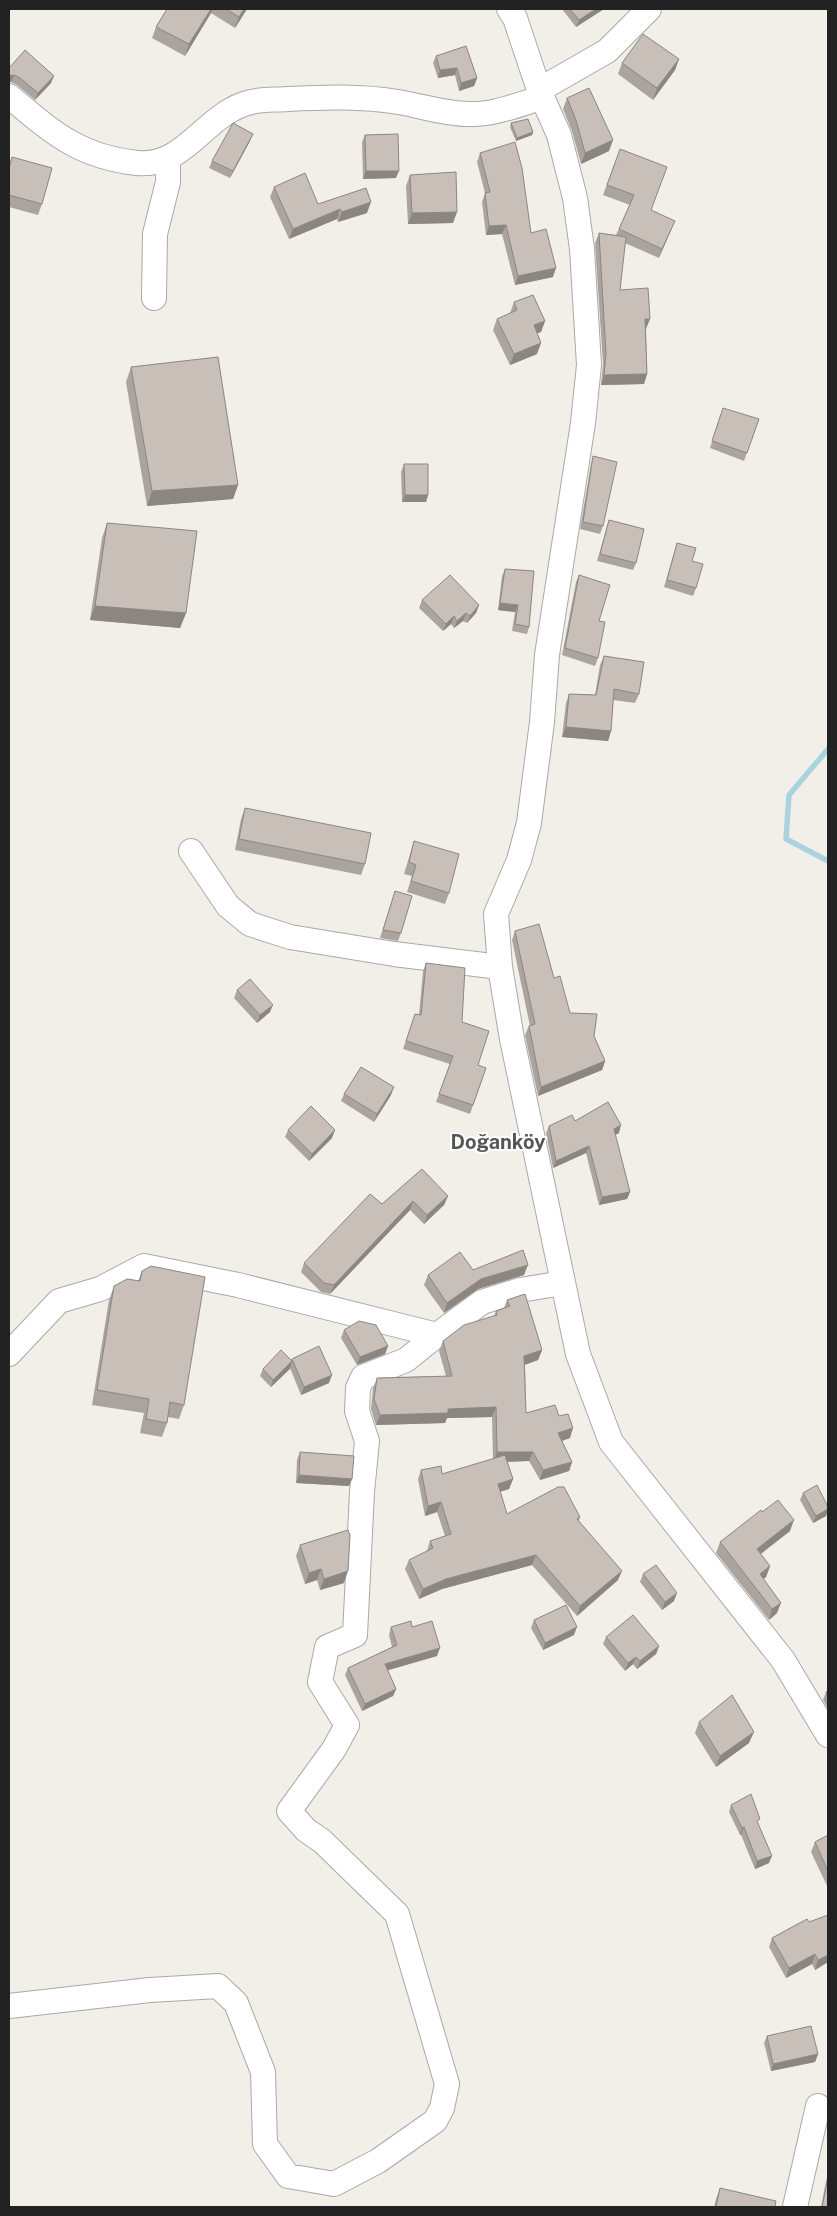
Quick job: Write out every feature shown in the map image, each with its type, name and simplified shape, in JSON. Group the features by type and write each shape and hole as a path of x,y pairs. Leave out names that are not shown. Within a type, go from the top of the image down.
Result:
{"street":[{"path":"509,9 515,18 541,94 559,135 575,198 582,249 589,365 584,423 547,655 542,722 529,823 519,860 496,914 500,967 512,1039 578,1354 611,1442 782,1660 828,1735"},
{"path":"9,96 61,138 76,147 94,154 139,163 155,162 168,158 184,148 220,115 234,107 251,102 351,97 399,102 452,113 488,113 541,94 607,51 649,9"},
{"path":"154,298 156,234 168,182 168,158"},
{"path":"191,851 228,906 250,924 300,938 394,954 500,967"},
{"path":"9,1354 59,1300 100,1289 144,1266 229,1283 437,1335"},
{"path":"9,2006 150,1990 218,1986 236,2004 263,2072 265,2144 288,2176 334,2184 378,2161 435,2121 442,2108 447,2084 396,1914 322,1840 306,1830 289,1810 334,1749 347,1725 320,1682 327,1647 355,1634 366,1441 357,1411 358,1388 363,1377 406,1360 482,1302 520,1290 563,1283"},
{"path":"795,2207 818,2106"}],"building":[{"path":"167,9 211,9 189,44 156,27"},
{"path":"226,9 244,9 239,17"},
{"path":"570,9 596,9 579,20"},
{"path":"643,34 679,59 657,88 622,63"},
{"path":"466,46 477,78 461,83 457,68 440,70 436,56"},
{"path":"25,50 54,76 38,93 20,78 14,75 9,76 9,68"},
{"path":"589,88 613,140 585,153 576,120 567,98"},
{"path":"528,119 533,132 517,138 511,123"},
{"path":"233,123 253,134 233,171 212,161"},
{"path":"398,134 399,171 366,171 365,135"},
{"path":"515,142 522,168 531,233 546,229 556,268 518,276 506,225 489,226 485,193 490,192 480,153"},
{"path":"620,149 667,167 651,210 675,221 662,249 619,229 634,195 607,185"},
{"path":"12,157 52,168 42,204 9,195 9,168"},
{"path":"456,172 457,212 412,213 410,175"},
{"path":"305,173 318,204 366,188 371,202 342,212 340,209 293,229 274,187"},
{"path":"599,233 626,237 620,290 648,288 650,319 645,319 647,374 604,375 606,354"},
{"path":"533,295 545,321 534,325 541,343 514,354 497,319 517,310 514,302"},
{"path":"218,357 238,485 152,491 131,367"},
{"path":"723,408 759,419 747,453 712,441"},
{"path":"593,456 617,462 603,526 583,522"},
{"path":"404,464 428,464 428,495 405,495"},
{"path":"609,520 644,529 636,563 600,554"},
{"path":"107,523 197,531 186,613 95,606"},
{"path":"677,543 696,548 692,561 703,564 696,588 667,580"},
{"path":"505,569 534,571 529,627 515,624 518,605 500,603"},
{"path":"450,575 479,605 470,616 466,613 457,621 454,616 446,624 422,600"},
{"path":"579,575 610,585 599,621 605,622 598,658 565,648"},
{"path":"604,656 644,662 639,694 614,689 611,731 566,727 569,694 596,695"},
{"path":"245,808 371,833 365,864 239,839"},
{"path":"414,841 459,854 449,893 411,881 416,865 409,862"},
{"path":"395,891 412,896 401,933 383,930"},
{"path":"539,924 554,978 560,976 570,1013 597,1014 594,1036 605,1061 541,1087 529,1026 535,1024 515,931"},
{"path":"426,963 465,968 462,1022 489,1031 478,1065 486,1068 473,1105 439,1094 453,1056 406,1041 415,1014 421,1015"},
{"path":"250,979 273,1005 260,1015 237,990"},
{"path":"361,1067 394,1087 377,1114 344,1094"},
{"path":"608,1102 621,1125 614,1129 630,1192 602,1197 589,1146 556,1161 549,1126 572,1115 575,1121"},
{"path":"311,1106 335,1130 312,1154 288,1130"},
{"path":"422,1169 448,1196 427,1215 413,1201 334,1285 324,1283 304,1263 370,1194 382,1204"},
{"path":"523,1250 528,1265 481,1279 447,1303 428,1275 460,1252 473,1270"},
{"path":"151,1266 205,1277 184,1405 170,1402 167,1423 146,1419 149,1399 97,1390 114,1286 127,1279 140,1281 142,1271"},
{"path":"525,1294 542,1350 524,1356 526,1413 555,1405 559,1416 568,1414 573,1428 558,1433 572,1462 543,1470 533,1452 497,1452 496,1407 448,1409 448,1413 380,1415 374,1399 377,1378 452,1376 443,1341 464,1325 497,1315 496,1311 510,1306 507,1300"},
{"path":"359,1321 376,1325 388,1346 360,1357 344,1330"},
{"path":"319,1346 332,1375 304,1387 292,1359"},
{"path":"281,1350 292,1361 273,1380 263,1369"},
{"path":"300,1452 354,1456 352,1479 299,1475"},
{"path":"505,1455 513,1479 498,1484 507,1514 558,1487 564,1487 580,1517 577,1519 622,1571 580,1606 536,1555 446,1579 423,1589 409,1560 433,1548 430,1541 451,1534 441,1502 428,1506 421,1470 441,1466 442,1474"},
{"path":"817,1485 828,1509 816,1516 803,1493"},
{"path":"778,1500 794,1520 757,1549 770,1566 760,1574 781,1603 772,1609 720,1542 761,1510 762,1512"},
{"path":"348,1530 350,1535 348,1571 324,1579 321,1569 309,1573 300,1545"},
{"path":"656,1565 677,1593 665,1602 643,1574"},
{"path":"566,1605 577,1627 545,1643 534,1620"},
{"path":"633,1615 659,1646 640,1661 636,1657 628,1663 606,1637"},
{"path":"411,1621 412,1627 432,1621 440,1648 385,1664 396,1689 365,1704 348,1668 397,1645 391,1627"},
{"path":"732,1695 754,1732 720,1756 699,1722"},
{"path":"751,1794 760,1819 757,1821 772,1856 757,1861 744,1827 742,1828 731,1805"},
{"path":"828,1835 828,1871 815,1842"},
{"path":"828,1915 828,1955 818,1960 815,1954 789,1968 772,1938 807,1919 809,1922"},
{"path":"811,2026 818,2054 773,2064 767,2036"},
{"path":"828,2178 828,2207 822,2207"},
{"path":"720,2188 776,2201 775,2207 716,2207"}],"waterway":[{"path":"828,749 789,795 786,839 828,861"}],"district":[{"name":"Doğanköy","path":"498,1142"}]}
